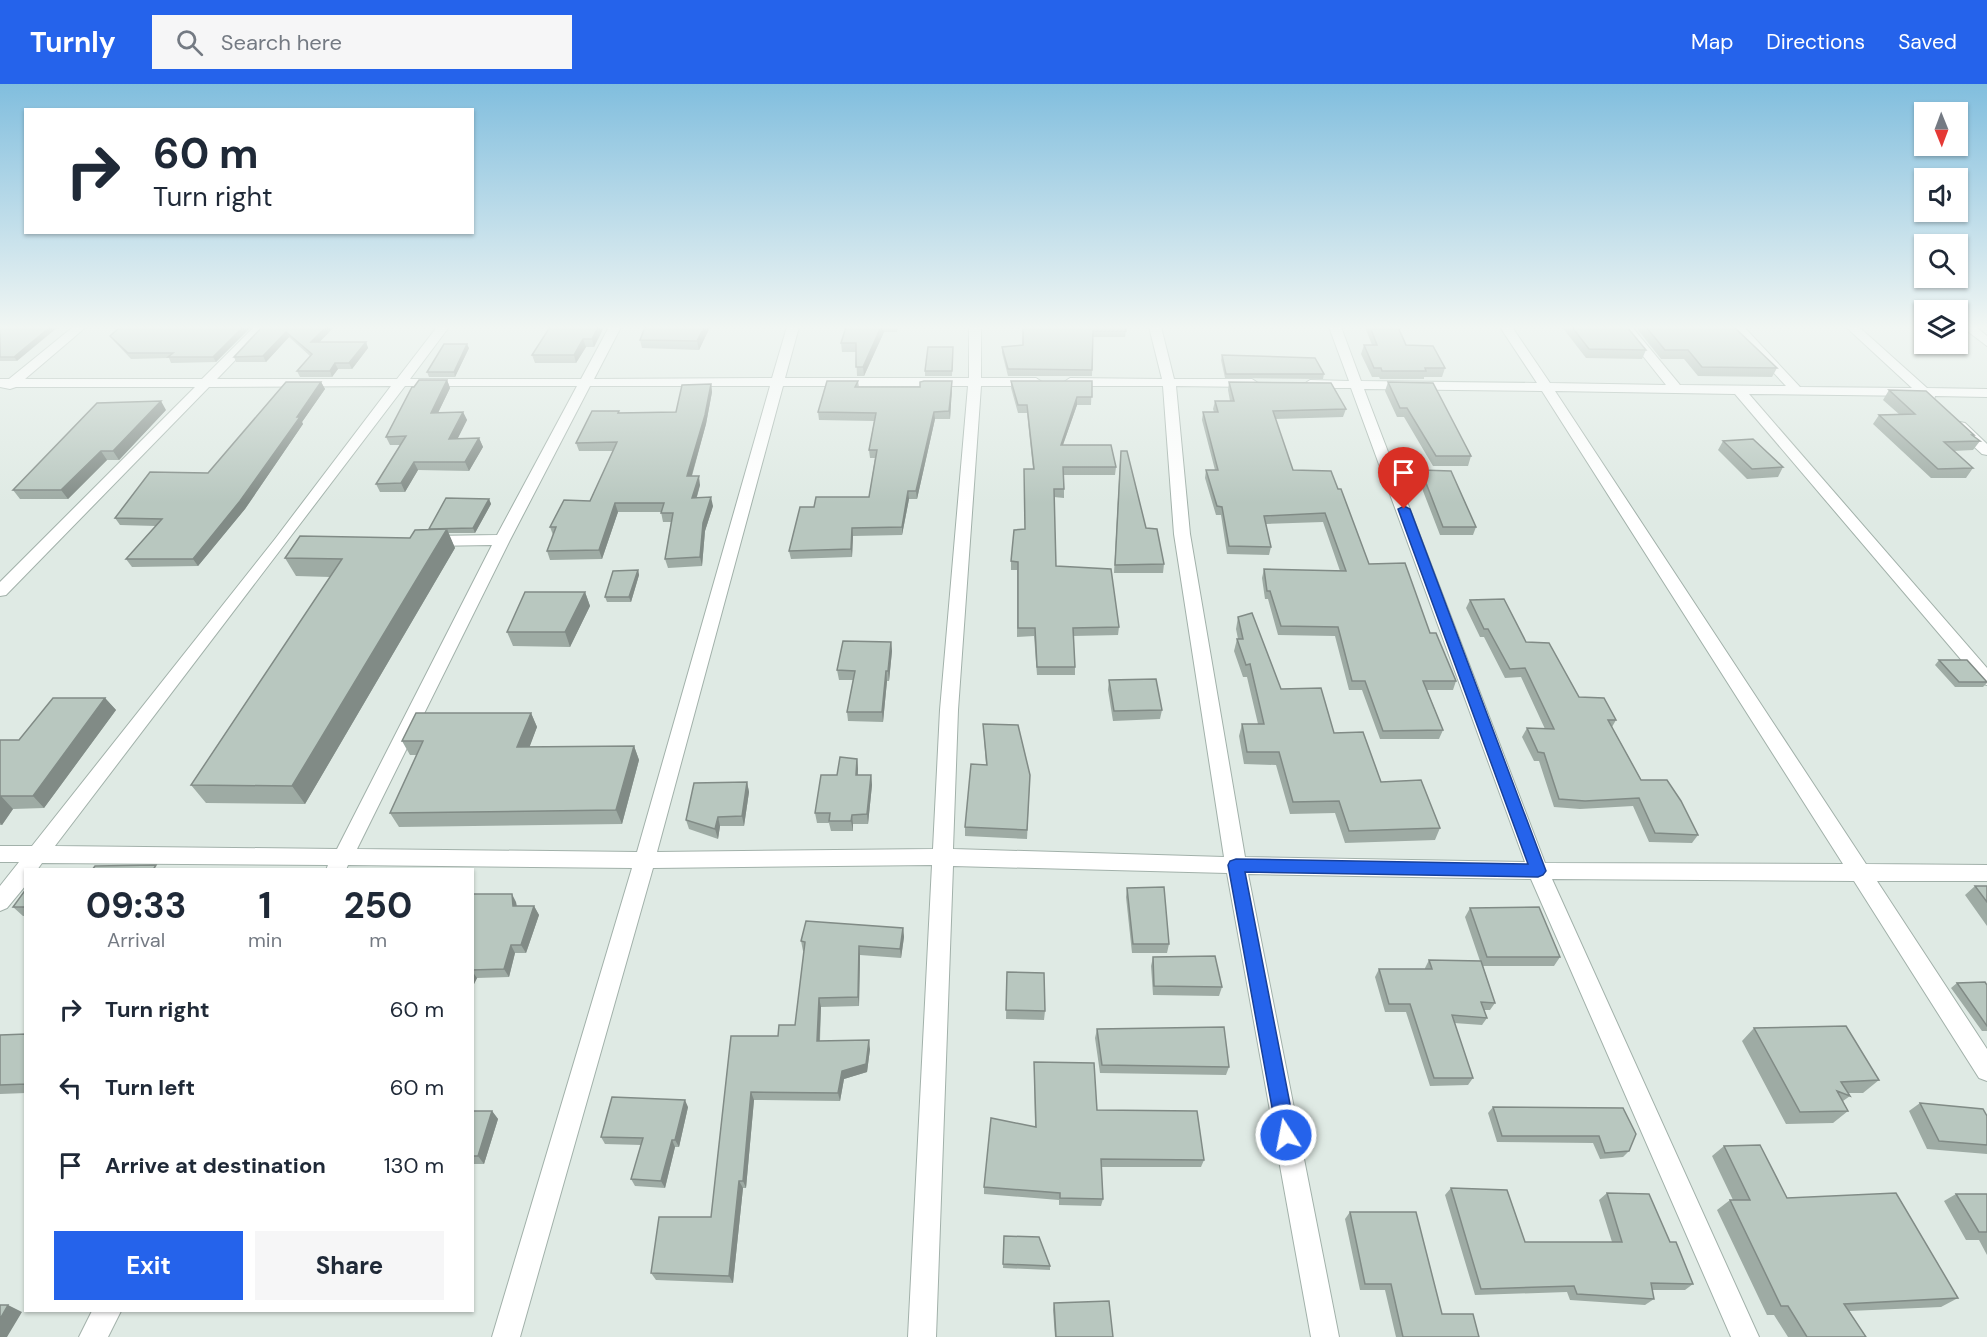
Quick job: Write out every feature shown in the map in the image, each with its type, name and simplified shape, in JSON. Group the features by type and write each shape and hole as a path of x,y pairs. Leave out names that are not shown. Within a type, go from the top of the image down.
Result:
{"street":[{"path":"0,591 203,385"},
{"path":"26,868 401,385"},
{"path":"339,863 502,540 583,385"},
{"path":"506,1337 645,860 777,385"},
{"path":"922,1337 949,710 975,385"},
{"path":"1169,385 1182,534 1236,865 1324,1337"},
{"path":"1359,385 1538,871 1745,1337"},
{"path":"1495,385 1987,393"},
{"path":"1792,385 1797,391"},
{"path":"1917,385 1987,451"},
{"path":"1544,386 1627,510 1987,1070"},
{"path":"1739,390 1987,679"},
{"path":"409,541 502,540"},
{"path":"280,542 303,542"},
{"path":"0,854 339,863 941,856 1538,871 1987,873"},
{"path":"0,902 24,870"},
{"path":"93,1337 106,1312"}],"building":[{"path":"283,385 319,385 297,417 300,417 240,501 193,559 126,559 162,519 115,518 150,472 208,473"},
{"path":"444,385 431,413 463,412 449,439 479,438 465,462 414,462 401,483 376,484 406,436 386,437 414,387"},
{"path":"682,385 711,385 705,415 687,476 699,476 692,498 711,497 703,523 700,557 665,559 673,513 661,513 664,503 615,503 599,550 547,551 556,527 550,527 564,500 590,501 617,442 576,443 592,411 676,412"},
{"path":"826,385 952,385 949,411 934,412 916,491 908,491 902,527 852,528 851,549 789,551 800,507 814,507 816,497 869,497 877,450 869,450 876,413 818,412"},
{"path":"1012,385 1092,385 1092,397 1077,397 1061,445 1111,445 1116,467 1063,467 1064,489 1054,489 1056,566 1111,569 1119,627 1073,628 1075,667 1037,667 1035,628 1018,628 1018,562 1011,561 1014,530 1025,529 1024,469 1034,469 1027,405 1018,405"},
{"path":"1230,385 1332,385 1346,409 1273,411 1293,470 1331,471 1338,489 1341,489 1369,564 1405,563 1430,633 1436,633 1456,681 1423,681 1443,730 1383,731 1365,681 1352,681 1338,627 1281,626 1270,591 1267,591 1264,569 1346,571 1325,513 1264,516 1271,547 1229,546 1222,507 1217,506 1206,470 1218,470 1203,412 1218,412 1215,401 1234,401"},
{"path":"1390,385 1434,385 1471,456 1436,456 1407,408 1400,408"},
{"path":"1889,390 1926,391 1974,435 1972,435 1980,441 1944,442 1973,468 1938,469 1879,415 1915,414"},
{"path":"161,401 113,451 101,451 61,490 13,490 97,403"},
{"path":"1753,439 1783,467 1752,469 1723,441"},
{"path":"1121,451 1127,451 1146,528 1157,529 1164,564 1115,565"},
{"path":"1421,470 1451,471 1476,527 1443,527"},
{"path":"446,498 489,499 473,528 429,529"},
{"path":"447,529 292,786 191,785 342,559 285,558 300,536 410,538 415,530"},
{"path":"638,570 629,597 605,597 613,571"},
{"path":"525,592 585,592 565,632 507,632"},
{"path":"1504,599 1526,642 1549,643 1579,697 1604,698 1616,720 1608,720 1641,780 1667,780 1681,801 1698,835 1655,833 1639,798 1585,801 1559,799 1544,753 1538,752 1527,728 1554,729 1525,668 1510,669 1488,629 1484,629 1470,600"},
{"path":"1252,613 1281,689 1321,688 1334,733 1363,732 1381,782 1421,780 1440,828 1349,831 1339,801 1293,802 1279,752 1247,752 1242,724 1264,724 1250,664 1246,665 1237,639 1243,639 1238,617"},
{"path":"843,641 891,642 882,712 847,712 855,671 837,670"},
{"path":"1939,660 1967,660 1987,682 1959,682"},
{"path":"1156,679 1162,710 1114,711 1109,680"},
{"path":"53,698 105,698 33,796 1,796 0,798 0,740 19,740"},
{"path":"416,713 531,713 517,747 634,746 616,810 390,813 423,741 402,741"},
{"path":"983,724 1018,725 1030,775 1027,830 965,827 971,764 987,765"},
{"path":"840,757 857,759 856,775 871,775 867,814 852,815 851,821 829,821 830,813 815,813 821,775 837,775"},
{"path":"747,782 742,816 718,817 715,829 686,820 694,783"},
{"path":"156,865 154,868 94,868 95,866"},
{"path":"1975,886 1987,886 1987,902"},
{"path":"1164,887 1169,944 1133,944 1127,888"},
{"path":"24,892 24,907 13,907"},
{"path":"474,894 512,894 513,906 534,906 521,945 511,945 504,969 474,970"},
{"path":"1539,907 1560,957 1487,957 1470,908"},
{"path":"806,921 903,928 900,949 859,946 858,997 819,998 817,1041 869,1040 866,1064 842,1071 838,1093 751,1092 743,1181 739,1181 729,1276 651,1273 659,1217 711,1217 731,1036 778,1036 779,1025 795,1025 805,942 801,941"},
{"path":"1215,956 1222,987 1154,986 1153,957"},
{"path":"1429,960 1481,961 1495,1003 1481,1002 1487,1018 1452,1015 1473,1078 1434,1078 1410,1004 1389,1004 1379,969 1432,969"},
{"path":"1007,972 1044,973 1045,1011 1006,1010"},
{"path":"1985,982 1987,985 1987,1026 1957,983"},
{"path":"1846,1026 1879,1080 1841,1082 1850,1096 1837,1091 1848,1111 1800,1112 1754,1028"},
{"path":"1224,1027 1229,1067 1102,1065 1097,1029"},
{"path":"24,1034 24,1084 0,1085 0,1035"},
{"path":"1034,1062 1094,1063 1097,1110 1197,1111 1204,1160 1101,1159 1103,1199 1060,1198 1060,1193 984,1187 991,1118 1036,1127"},
{"path":"612,1097 685,1100 661,1181 631,1179 643,1138 601,1137"},
{"path":"1920,1103 1983,1109 1987,1116 1987,1145 1939,1141"},
{"path":"1493,1107 1623,1108 1636,1134 1629,1151 1605,1153 1599,1136 1502,1136"},
{"path":"474,1111 492,1111 478,1156 474,1156"},
{"path":"1760,1145 1787,1198 1896,1193 1958,1298 1844,1304 1866,1337 1807,1337 1788,1306 1781,1306 1730,1200 1750,1200 1724,1146"},
{"path":"1451,1188 1507,1190 1525,1242 1622,1242 1607,1193 1649,1194 1670,1242 1676,1242 1693,1284 1651,1283 1654,1299 1577,1294 1574,1286 1481,1289"},
{"path":"1956,1194 1987,1194 1987,1232 1979,1232"},
{"path":"1350,1212 1416,1212 1442,1314 1473,1314 1479,1337 1403,1337 1391,1284 1365,1284"},
{"path":"1004,1236 1039,1237 1050,1266 1003,1264"},
{"path":"1109,1301 1113,1337 1056,1337 1054,1303"},
{"path":"0,1305 8,1305 0,1319"}],"route":[{"path":"1286,1135 1236,865 1538,871 1404,509"}]}
